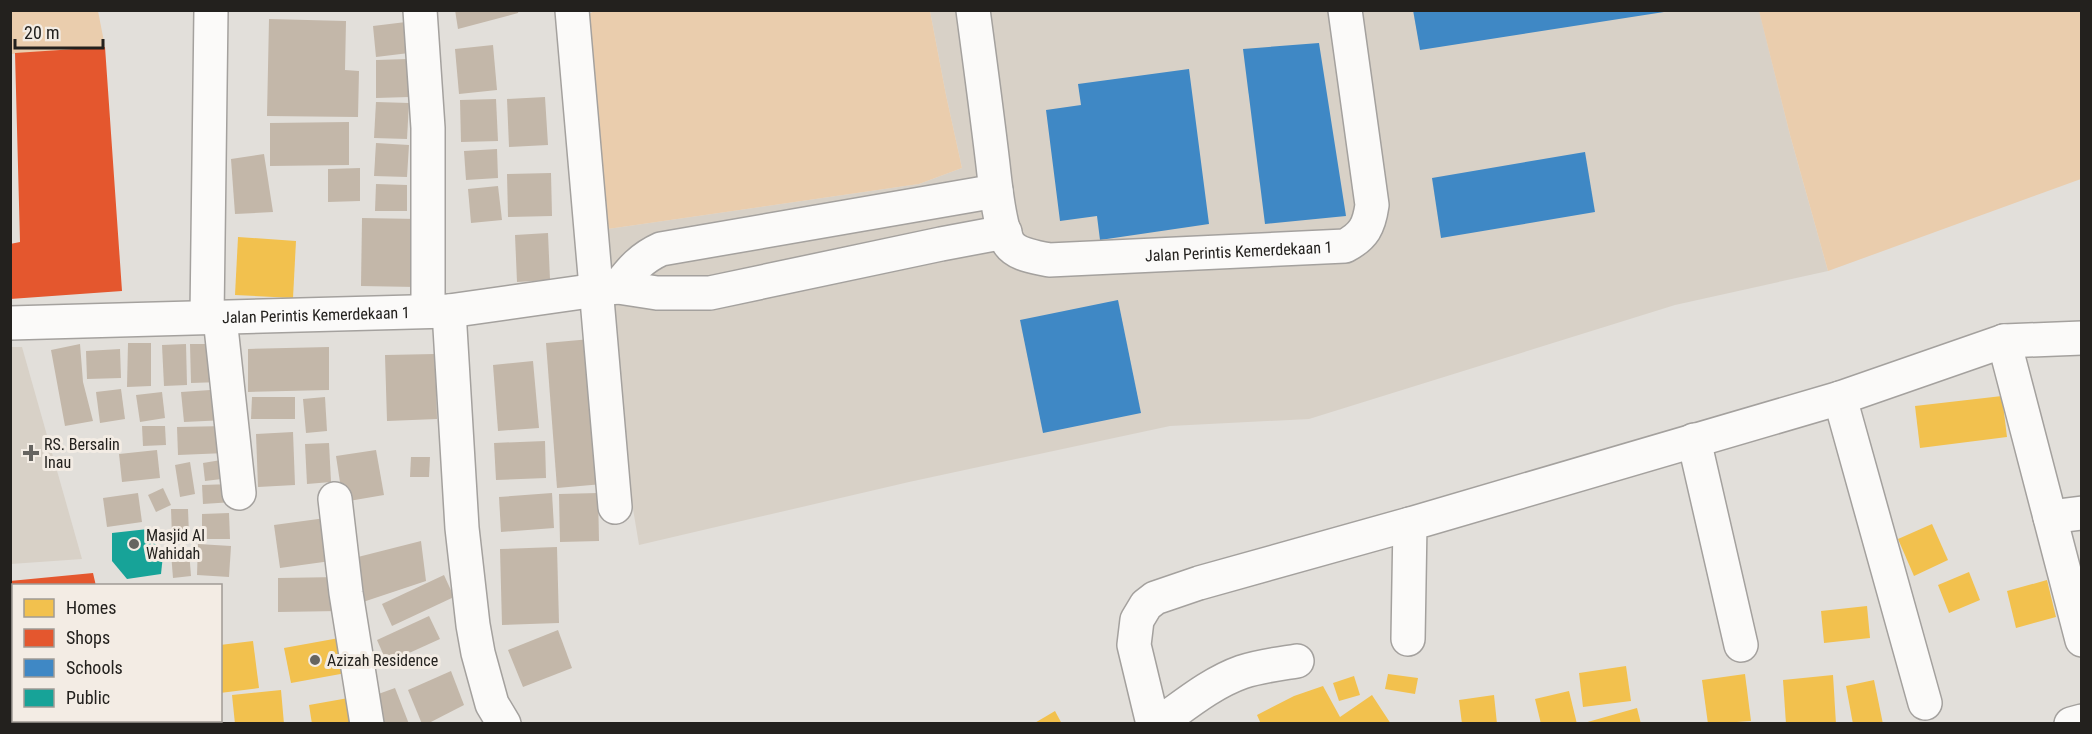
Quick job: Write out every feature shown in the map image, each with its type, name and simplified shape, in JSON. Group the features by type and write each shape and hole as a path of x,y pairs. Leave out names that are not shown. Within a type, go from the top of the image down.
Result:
{"street":[{"path":"211,10 214,318 239,494"},
{"path":"420,10 439,311 473,625 492,704 504,723"},
{"path":"572,10 608,289 615,507"},
{"path":"973,10 996,191 1005,232"},
{"name":"Jalan Perintis Kemerdekaan 1","path":"10,323 439,311 608,289 657,293 710,292 1005,232 1013,248 1049,260 1345,246 1365,230 1370,221 1372,205 1345,10"},
{"path":"608,289 645,256 661,249 996,191"},
{"path":"1153,723 1134,645 1137,620 1146,605 1155,598 1199,583 1410,524 1840,398 2004,341 2082,338"},
{"path":"2004,341 2066,515 2082,640"},
{"path":"1840,398 1925,703"},
{"path":"1694,441 1741,645"},
{"path":"335,499 346,593 367,723"},
{"path":"1408,639 1410,524"},
{"path":"1158,723 1214,685 1240,673 1297,660"},
{"path":"2071,723 2082,721"}],"shaded area":[{"path":"597,10 930,11 962,168 919,184 587,232 566,24"},
{"path":"1759,10 1790,135 1828,271 1675,305 1309,419 1170,426 909,482 639,545 587,232 919,184 962,168 930,11"},
{"path":"10,11 98,11 105,47 11,54"},
{"path":"1759,11 2081,11 2081,179 1828,271 1790,135"},
{"name":"RS. Bersalin Inau","path":"11,347 22,347 82,559 11,564"}],"building: Homes":[{"path":"238,237 296,241 293,298 235,295"},
{"path":"2002,396 2007,437 1920,448 1915,406"},
{"path":"1932,524 1948,560 1914,576 1898,539"},
{"path":"1969,572 1980,600 1949,613 1938,585"},
{"path":"2047,580 2056,617 2016,628 2007,591"},
{"path":"1867,606 1870,638 1824,643 1821,611"},
{"name":"Azizah Residence","path":"339,638 346,673 291,683 284,648"},
{"path":"253,641 259,688 222,693 222,645"},
{"path":"1626,666 1631,701 1583,707 1579,673"},
{"path":"1388,674 1418,678 1415,694 1385,689"},
{"path":"1745,674 1751,721 1708,724 1702,680"},
{"path":"1833,675 1836,724 1786,724 1783,680"},
{"path":"1354,676 1360,695 1339,701 1333,683"},
{"path":"1874,680 1883,724 1853,724 1846,686"},
{"path":"1323,686 1340,717 1372,695 1391,724 1261,724 1257,715 1294,696"},
{"path":"281,690 284,724 235,724 232,695"},
{"path":"1569,691 1577,724 1541,724 1535,699"},
{"path":"1494,695 1497,724 1462,724 1459,700"},
{"name":"Azizah Residence","path":"354,697 359,724 312,724 309,705"},
{"path":"1637,708 1641,724 1584,724 1584,723"},
{"path":"1055,711 1062,724 1033,724"}],"building: Shops":[{"path":"105,47 122,291 10,299 10,244 20,242 15,53"},
{"path":"93,573 96,584 12,584 12,670 10,670 10,581"}],"building: Schools":[{"path":"1413,10 1664,10 1664,12 1420,50"},
{"path":"1319,43 1346,216 1265,224 1243,49"},
{"path":"1189,69 1209,224 1100,240 1097,216 1060,221 1046,110 1081,105 1078,84"},
{"path":"1585,152 1595,212 1441,238 1432,178"},
{"path":"1118,300 1141,413 1043,433 1020,320"}],"building: Public":[{"name":"Masjid Al Wahidah","path":"148,529 163,555 161,574 127,579 112,561 112,533"}],"building: Other":[{"path":"455,10 519,10 518,13 458,29"},
{"path":"269,19 346,21 345,70 359,71 358,117 267,116"},
{"path":"406,22 409,53 376,57 373,26"},
{"path":"493,45 497,90 459,94 455,49"},
{"path":"408,59 409,97 376,98 376,60"},
{"path":"545,97 548,145 509,147 507,99"},
{"path":"496,99 498,141 461,142 460,100"},
{"path":"376,102 409,103 407,139 374,138"},
{"path":"349,122 349,165 270,166 270,123"},
{"path":"376,143 409,145 407,177 374,176"},
{"path":"497,149 498,178 466,180 464,151"},
{"path":"264,154 273,212 235,214 231,159"},
{"path":"360,168 360,201 328,202 328,169"},
{"path":"551,173 552,216 508,217 507,174"},
{"path":"376,184 407,185 407,211 375,211"},
{"path":"498,186 502,220 471,223 468,189"},
{"path":"362,218 418,219 416,287 361,286"},
{"path":"548,233 550,280 517,282 515,235"},
{"path":"591,339 603,484 557,488 546,343"},
{"path":"128,343 151,343 151,386 127,387"},
{"path":"80,344 83,382 93,421 65,426 51,350"},
{"path":"186,344 187,385 164,386 162,345"},
{"path":"190,344 221,344 221,382 191,383"},
{"path":"329,347 329,390 248,392 248,349"},
{"path":"120,349 121,378 87,379 86,351"},
{"path":"435,354 437,419 387,421 385,355"},
{"path":"533,361 539,428 498,431 493,365"},
{"path":"121,389 125,419 100,423 96,392"},
{"path":"225,389 226,420 184,422 181,392"},
{"path":"162,392 165,418 140,422 136,395"},
{"path":"252,397 295,397 295,419 251,419"},
{"path":"325,397 327,431 306,433 303,399"},
{"path":"142,426 165,426 166,445 143,446"},
{"path":"226,426 226,453 178,455 177,427"},
{"path":"293,432 295,485 258,487 256,434"},
{"path":"545,441 546,478 496,480 494,443"},
{"path":"329,443 331,482 307,484 305,444"},
{"path":"157,450 160,478 122,482 119,454"},
{"path":"376,450 384,495 343,502 336,456"},
{"path":"411,457 430,457 429,477 410,477"},
{"path":"227,459 230,478 205,481 203,463"},
{"path":"190,462 195,494 180,497 175,465"},
{"path":"232,484 233,502 203,504 202,485"},
{"path":"163,488 171,505 156,512 148,495"},
{"path":"138,493 142,522 107,527 103,498"},
{"path":"552,493 554,528 501,532 499,497"},
{"path":"598,493 599,541 560,542 559,494"},
{"path":"171,509 188,509 189,535 172,536"},
{"path":"229,513 230,539 202,539 202,514"},
{"path":"333,517 338,560 280,568 274,525"},
{"path":"421,541 426,581 354,605 350,559"},
{"path":"198,544 231,546 229,577 197,575"},
{"path":"557,547 559,623 502,625 500,549"},
{"path":"189,551 191,576 173,578 171,553"},
{"path":"444,575 454,597 392,626 382,604"},
{"path":"339,577 339,611 278,612 278,578"},
{"path":"429,616 440,639 387,663 377,640"},
{"path":"558,630 572,668 523,687 508,650"},
{"path":"451,671 464,705 427,724 422,724 408,690"},
{"path":"395,688 409,724 379,724 370,697"},
{"path":"125,722 173,722 173,724 125,724"}],"place":[{"name":"RS. Bersalin Inau","path":"31,453"},
{"name":"Masjid Al Wahidah","path":"134,544"},
{"name":"Azizah Residence","path":"315,660"}]}
